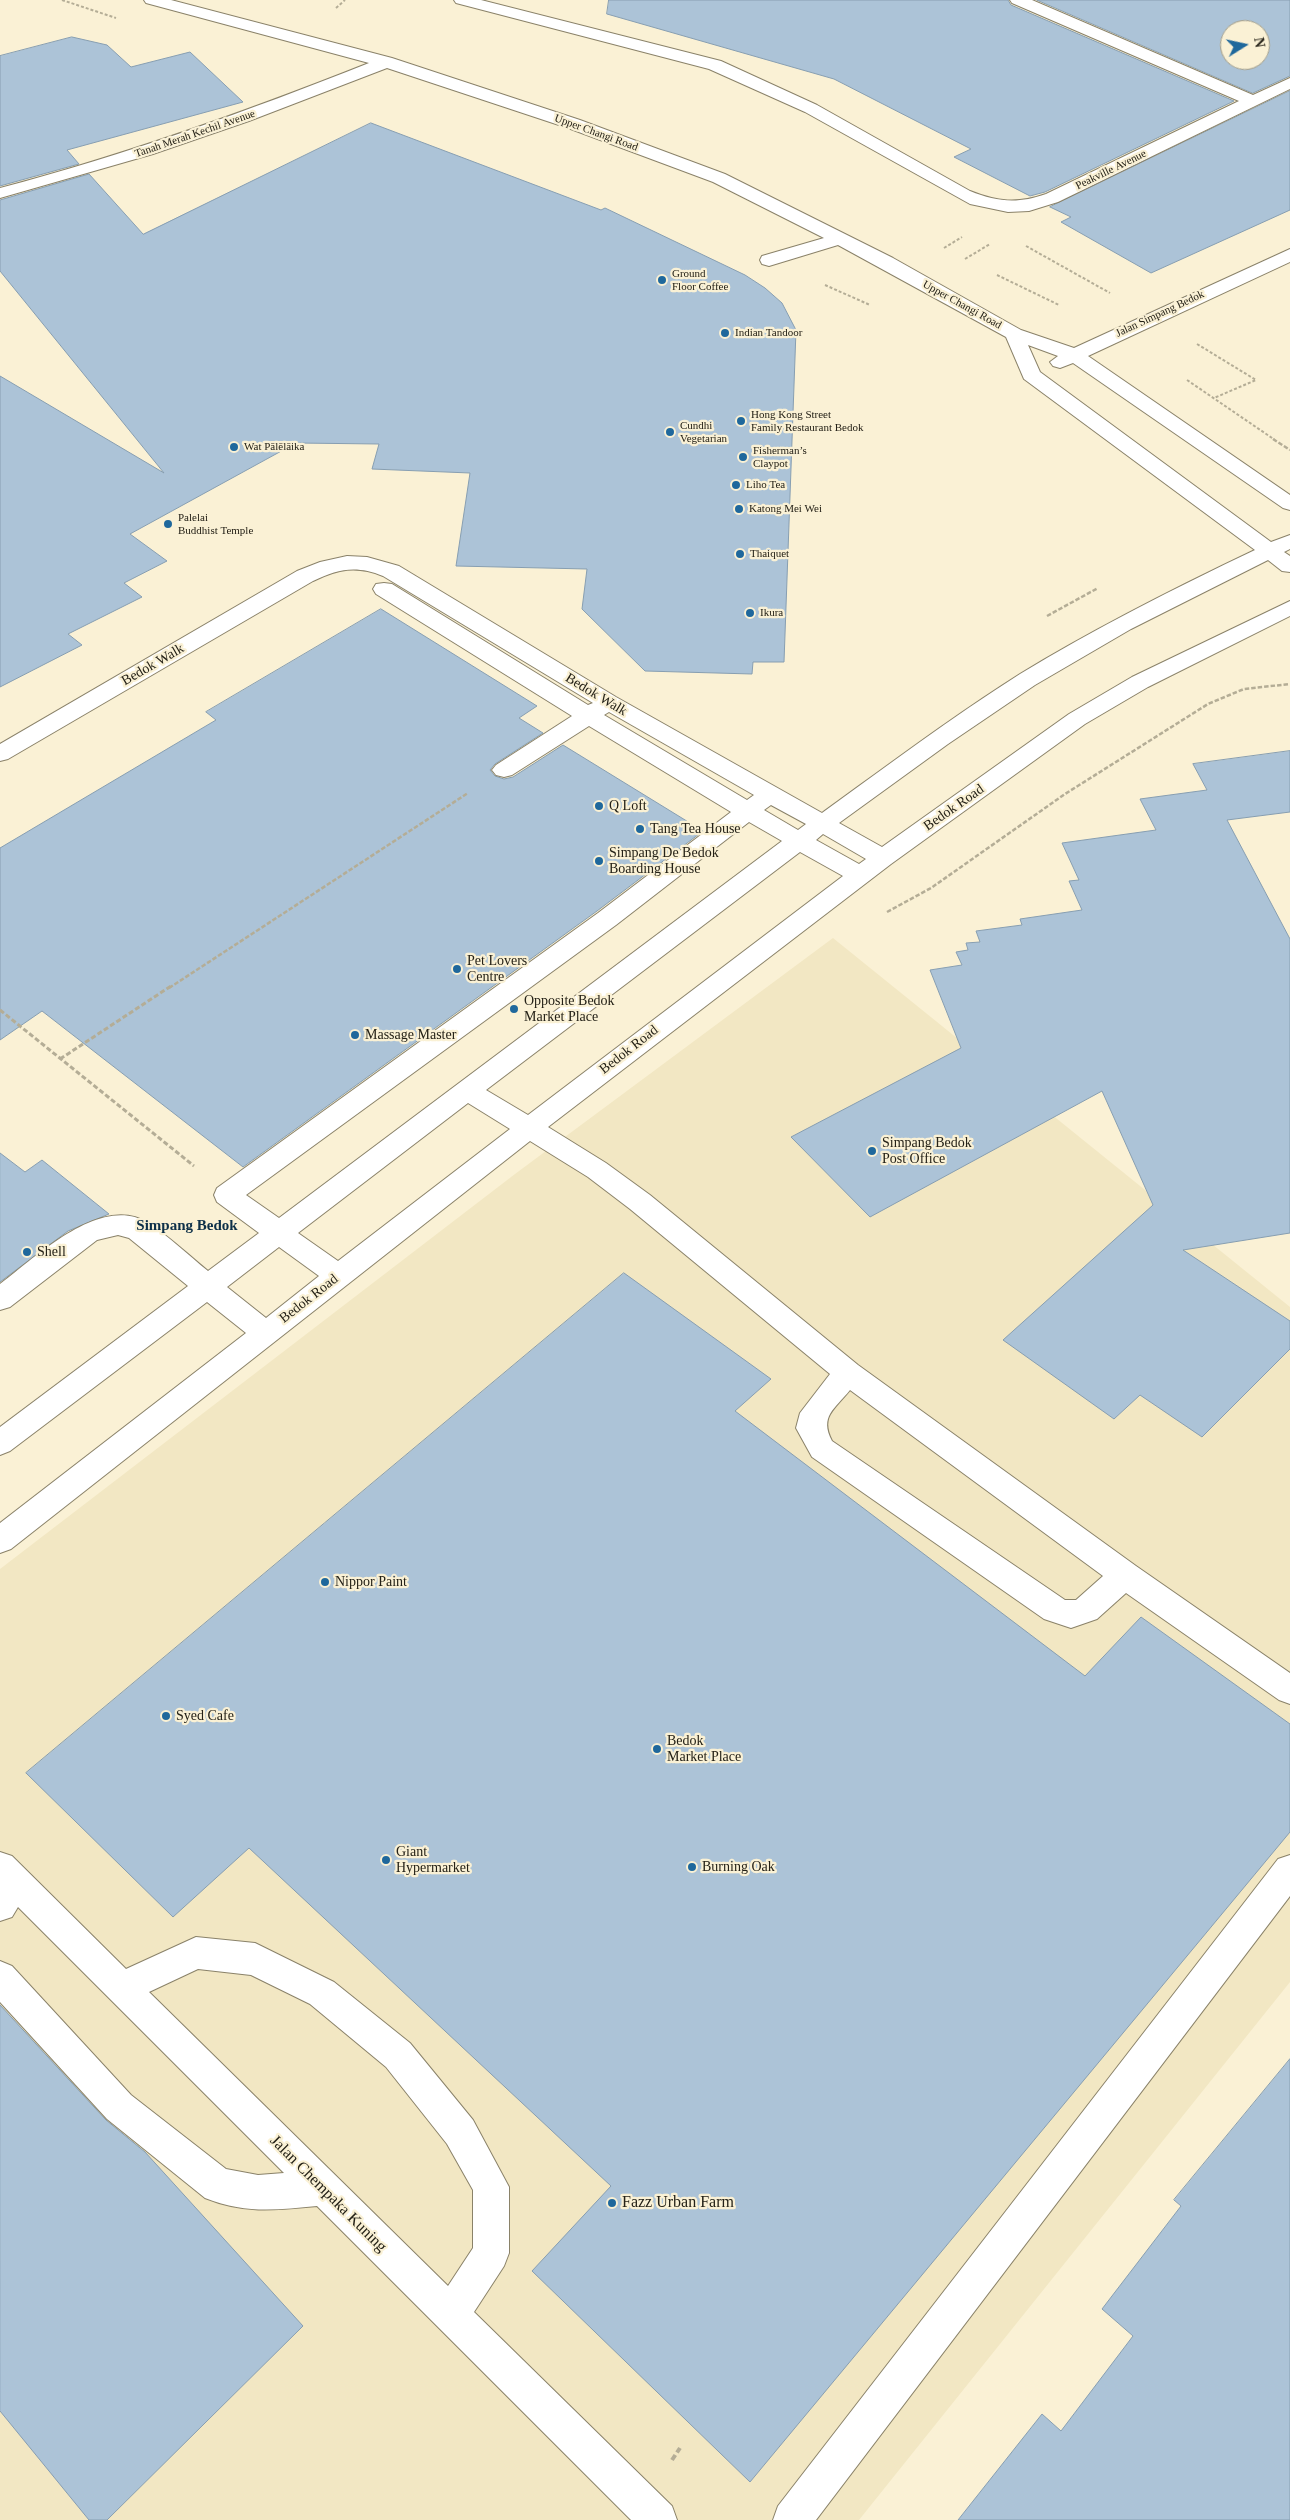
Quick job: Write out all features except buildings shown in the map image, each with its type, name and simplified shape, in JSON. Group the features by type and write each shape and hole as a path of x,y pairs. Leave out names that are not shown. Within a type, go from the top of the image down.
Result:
{"street":[{"name":"Upper Changi Road","path":"152,0 386,62 574,124 718,178 886,262 1014,334 1074,355 1290,504"},
{"name":"Peakville Avenue","path":"462,0 716,66 744,76 798,101 964,195 992,206 1008,208 1037,204 1290,83"},
{"path":"1018,0 1251,100"},
{"name":"Tanah Merah Kechil Avenue","path":"0,193 81,173 195,136 386,62"},
{"path":"769,260 840,239"},
{"name":"Jalan Simpang Bedok","path":"1031,374 1290,255"},
{"name":"Upper Changi Road","path":"1014,334 1031,374"},
{"path":"1031,374 1290,566"},
{"path":"0,1443 798,842 1026,681 1091,642 1290,541"},
{"name":"Bedok Walk","path":"0,754 305,576 331,564 354,560 373,564 391,571 608,702 821,825 883,858"},
{"name":"Bedok Walk","path":"305,576 353,578 375,583 588,716 798,842 860,875"},
{"name":"Bedok Road","path":"0,1540 530,1127 883,858 1077,719 1140,682 1254,627 1290,607"},
{"path":"1254,627 1290,631"},
{"path":"504,770 608,702"},
{"path":"338,1276 227,1195 607,919 769,794"},
{"path":"468,1090 597,1170 640,1202 848,1373 1125,1575 1290,1690"},
{"path":"0,1299 89,1232 118,1225 137,1229 265,1333"},
{"path":"848,1373 814,1413 811,1428 822,1450 1055,1610 1071,1615 1086,1610 1125,1575"},
{"path":"792,2520 1290,1870"},
{"name":"Jalan Chempaka Kuning","path":"5,1885 121,1988 658,2520"},
{"path":"121,1988 196,1952 255,1960 322,1993 398,2055 460,2132 491,2187 491,2253 450,2315"},
{"path":"0,1977 119,2107 218,2185 258,2193 322,2188"}],"path":[{"path":"62,0 123,21"},
{"path":"965,259 998,240"},
{"path":"1023,244 1154,317 1256,380 1214,398"},
{"path":"824,285 870,305"},
{"path":"1040,621 1062,606 1103,586"},
{"path":"882,914 890,912 931,888 1065,794 1208,704 1244,689 1290,684"},
{"path":"60,1058 504,770"},
{"path":"0,1010 198,1170"}],"shaded area":[{"path":"833,938 1290,1307 1290,1982 859,2520 0,2520 0,1569 515,1174"}],"place":[{"name":"Ground Floor Coffee","path":"662,280"},
{"name":"Indian Tandoor","path":"725,333"},
{"name":"Hong Kong Street Family Restaurant Bedok","path":"741,421"},
{"name":"Cundhi Vegetarian","path":"670,432"},
{"name":"Wat Pālēlāika","path":"234,447"},
{"name":"Fisherman’s Claypot","path":"743,457"},
{"name":"Liho Tea","path":"736,485"},
{"name":"Katong Mei Wei","path":"739,509"},
{"name":"Palelai Buddhist Temple","path":"168,524"},
{"name":"Thaiquet","path":"740,554"},
{"name":"Ikura","path":"750,613"},
{"name":"Q Loft","path":"599,806"},
{"name":"Tang Tea House","path":"640,829"},
{"name":"Simpang De Bedok Boarding House","path":"599,861"},
{"name":"Pet Lovers Centre","path":"457,969"},
{"name":"Opposite Bedok Market Place","path":"514,1009"},
{"name":"Massage Master","path":"355,1035"},
{"name":"Simpang Bedok Post Office","path":"872,1151"},
{"name":"Shell","path":"27,1252"},
{"name":"Nippor Paint","path":"325,1582"},
{"name":"Syed Cafe","path":"166,1716"},
{"name":"Bedok Market Place","path":"657,1749"},
{"name":"Giant Hypermarket","path":"386,1860"},
{"name":"Burning Oak","path":"692,1867"},
{"name":"Fazz Urban Farm","path":"612,2203"}],"district":[{"name":"Simpang Bedok","path":"187,1226"}]}
